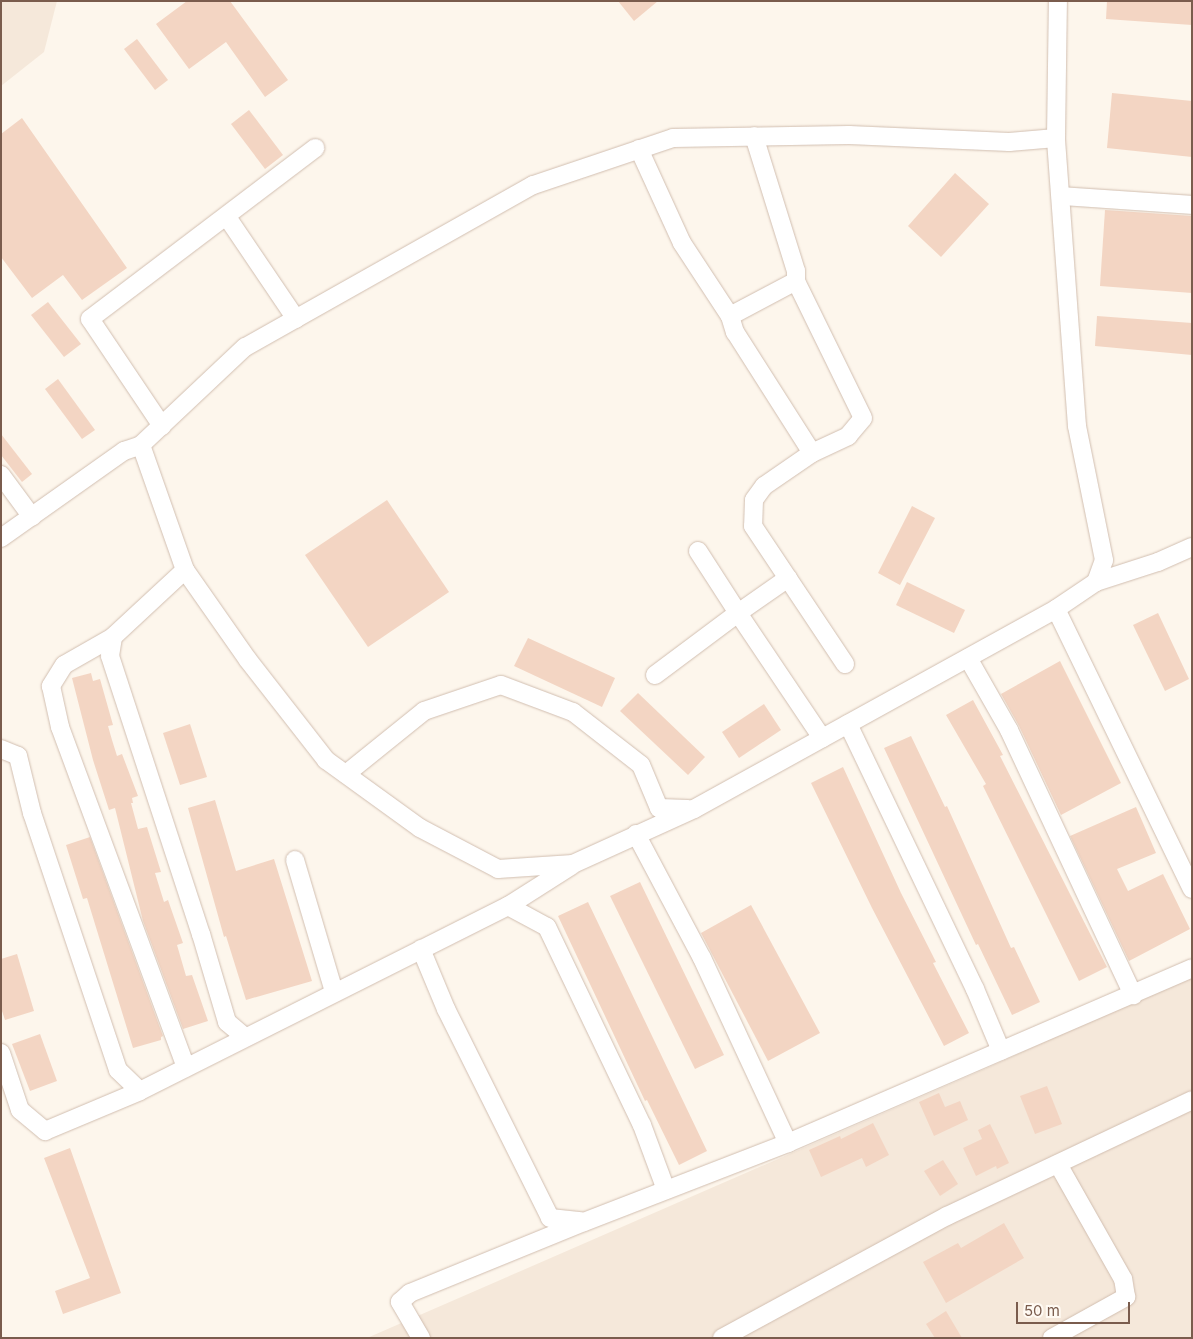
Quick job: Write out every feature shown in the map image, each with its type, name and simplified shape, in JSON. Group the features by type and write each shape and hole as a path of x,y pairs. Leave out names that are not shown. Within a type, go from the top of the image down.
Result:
{"street":[{"path":"1058,1 1056,138 1076,426 1104,560 1096,582"},
{"path":"1,538 124,451 141,445 245,347 533,185 673,138 850,135 1009,142 1056,138"},
{"path":"754,136 796,271 796,281 863,418 848,436 812,453 764,486 754,500 753,526 845,664"},
{"path":"162,426 90,319 227,217 315,148"},
{"path":"639,149 682,243 730,316 735,332 812,453"},
{"path":"1061,196 1192,204"},
{"path":"227,217 296,319"},
{"path":"730,316 796,281"},
{"path":"141,445 185,570 248,660 326,760 420,828 498,869 573,864"},
{"path":"1,475 32,517"},
{"path":"1,1053 20,1110 45,1131 140,1091 508,906 573,864 694,809 1056,609 1096,582 1158,562 1192,547"},
{"path":"698,551 822,738"},
{"path":"185,570 113,637 64,665 51,686 60,727 186,1068"},
{"path":"654,675 788,578"},
{"path":"1056,609 1192,889"},
{"path":"113,637 110,656 202,934 227,1022 245,1037"},
{"path":"968,658 1009,730 1133,995"},
{"path":"346,774 424,711 501,685 573,712 581,718 641,765 659,808 694,809"},
{"path":"848,724 971,980 1001,1051"},
{"path":"1,749 18,756 32,813 118,1070 140,1091"},
{"path":"636,834 702,958 788,1143"},
{"path":"295,860 334,992"},
{"path":"508,906 547,927 642,1125 666,1190"},
{"path":"421,949 446,1009 550,1218 584,1222"},
{"path":"421,1338 400,1302 410,1293 584,1222 788,1143 1192,968"},
{"path":"722,1338 742,1333 948,1216 1192,1100"},
{"path":"1052,1338 1126,1297 1123,1279 1058,1164"}],"shaded area":[{"path":"1,1 57,1 44,52 1,86"},
{"path":"1192,975 1192,1338 367,1338 987,1068"}],"building":[{"path":"187,1 230,1 288,80 265,97 226,42 189,69 156,24"},
{"path":"618,1 658,1 634,21"},
{"path":"1107,1 1192,1 1192,25 1106,19"},
{"path":"137,39 168,80 155,90 124,49"},
{"path":"1112,93 1192,101 1192,157 1107,148"},
{"path":"249,110 283,155 265,169 231,124"},
{"path":"22,118 127,268 82,300 63,275 32,298 1,257 1,134"},
{"path":"955,173 989,204 941,257 908,226"},
{"path":"1105,210 1192,216 1192,293 1100,286"},
{"path":"48,302 81,344 64,357 31,315"},
{"path":"1097,316 1192,323 1192,355 1095,346"},
{"path":"58,379 95,430 82,439 45,389"},
{"path":"1,434 32,474 22,482 1,455"},
{"path":"387,500 449,592 368,647 305,555"},
{"path":"912,506 935,518 900,585 878,573"},
{"path":"907,582 965,610 954,633 896,605"},
{"path":"1158,613 1189,679 1165,691 1133,625"},
{"path":"528,638 615,678 602,707 514,666"},
{"path":"1060,661 1121,783 1061,815 1019,726 1001,694"},
{"path":"91,673 93,681 100,679 113,725 108,726 117,756 122,754 138,796 132,798 133,803 131,803 138,829 147,827 161,872 155,873 164,902 168,900 183,943 177,945 186,976 192,975 208,1021 183,1029 143,921 115,808 109,810 93,760 72,678"},
{"path":"638,693 705,757 688,775 620,711"},
{"path":"973,700 1003,755 1000,756 1107,967 1079,981 983,786 986,784 946,715"},
{"path":"764,704 781,730 739,758 722,732"},
{"path":"190,724 207,777 180,785 163,733"},
{"path":"911,736 945,807 947,806 1011,948 1014,947 1040,1002 1012,1015 978,944 976,945 884,748"},
{"path":"843,767 901,893 936,962 933,963 969,1033 944,1046 872,908 811,783"},
{"path":"215,800 236,871 274,859 312,981 246,1000 226,936 224,937 188,808"},
{"path":"1136,807 1156,853 1117,869 1128,891 1163,874 1190,929 1129,961 1070,836"},
{"path":"90,837 163,1036 161,1040 133,1048 87,898 83,899 66,845"},
{"path":"640,882 724,1055 695,1069 610,896"},
{"path":"588,902 707,1151 679,1165 647,1100 645,1101 558,916"},
{"path":"751,905 820,1033 768,1061 701,933"},
{"path":"17,954 34,1011 5,1020 1,1008 1,959"},
{"path":"40,1034 57,1081 30,1091 12,1044"},
{"path":"1047,1086 1062,1124 1035,1134 1020,1096"},
{"path":"939,1093 945,1107 960,1101 968,1120 934,1136 919,1102"},
{"path":"873,1123 889,1155 866,1167 862,1158 821,1177 809,1150 840,1136 841,1139"},
{"path":"990,1124 1009,1163 997,1169 996,1166 976,1176 963,1148 982,1139 978,1130"},
{"path":"70,1148 121,1293 63,1314 55,1291 90,1278 44,1158"},
{"path":"943,1160 958,1184 940,1196 924,1171"},
{"path":"1004,1223 1024,1258 946,1303 923,1262 958,1243 961,1248"},
{"path":"946,1311 962,1338 935,1338 926,1324"}]}
